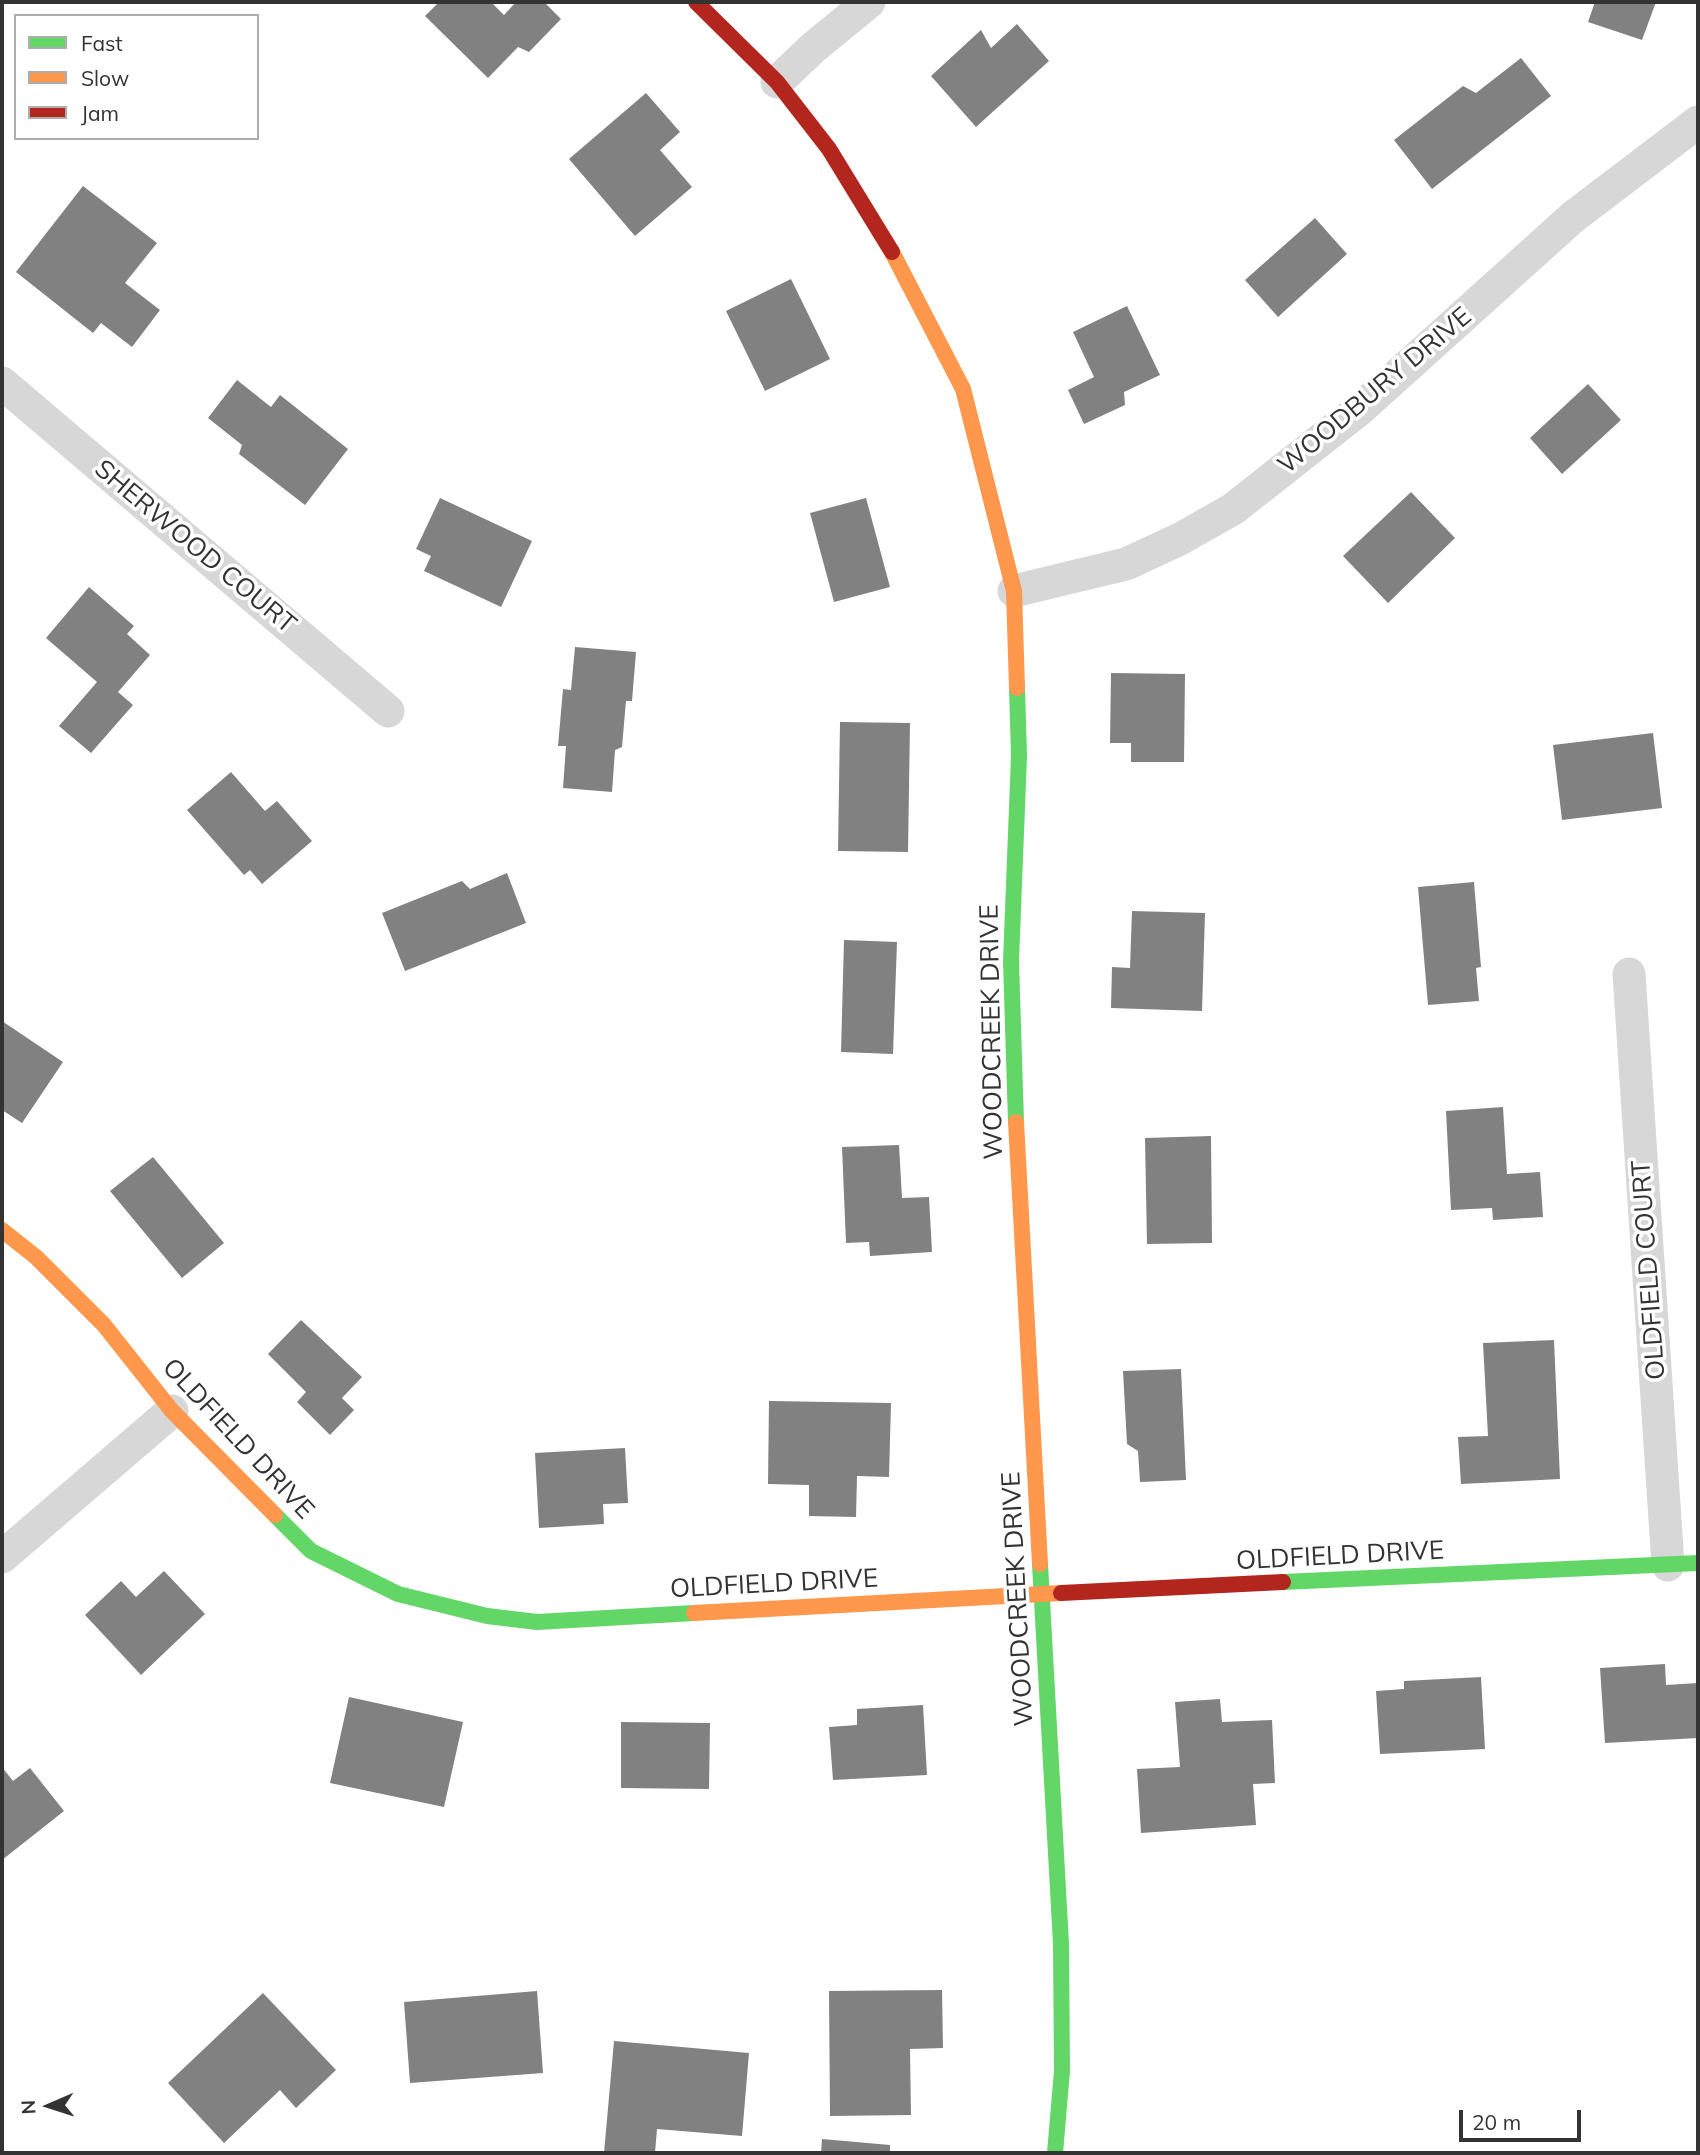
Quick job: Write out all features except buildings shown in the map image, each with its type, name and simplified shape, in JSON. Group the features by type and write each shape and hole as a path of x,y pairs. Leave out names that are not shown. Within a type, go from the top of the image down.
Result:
{"street":[{"name":"WOODCREEK DRIVE","path":"696,2 777,82 829,149 892,251 963,389 1014,591 1019,756 1011,961 1015,1108 1061,1957 1062,2071 1055,2153"},
{"path":"777,82 814,47 869,2"},
{"name":"WOODBURY DRIVE","path":"1014,591 1126,564 1180,539 1233,509 1360,409 1573,217 1698,122"},
{"name":"SHERWOOD COURT","path":"2,383 388,711"},
{"name":"OLDFIELD COURT","path":"1629,974 1683,1564"},
{"name":"OLDFIELD DRIVE","path":"2,1230 36,1257 104,1325 172,1411 311,1551 398,1594 487,1616 537,1622 1042,1594 1683,1564"},
{"path":"2,1557 172,1411"}],"traffic: fast":[{"path":"1016,1122 1011,961 1019,756 1017,688"},
{"path":"275,1515 311,1551 398,1594 487,1616 537,1622 694,1613"},
{"path":"1283,1582 1698,1563"},
{"path":"1040,1564 1061,1944 1062,2071 1055,2153"}],"traffic: slow":[{"path":"892,252 963,389 1014,591 1017,688"},
{"path":"1016,1122 1040,1564"},
{"path":"2,1230 36,1257 104,1325 172,1411 275,1515"},
{"path":"694,1613 1061,1593"}],"traffic: jam":[{"path":"696,2 777,82 829,149 892,252"},
{"path":"1061,1593 1283,1582"}]}
